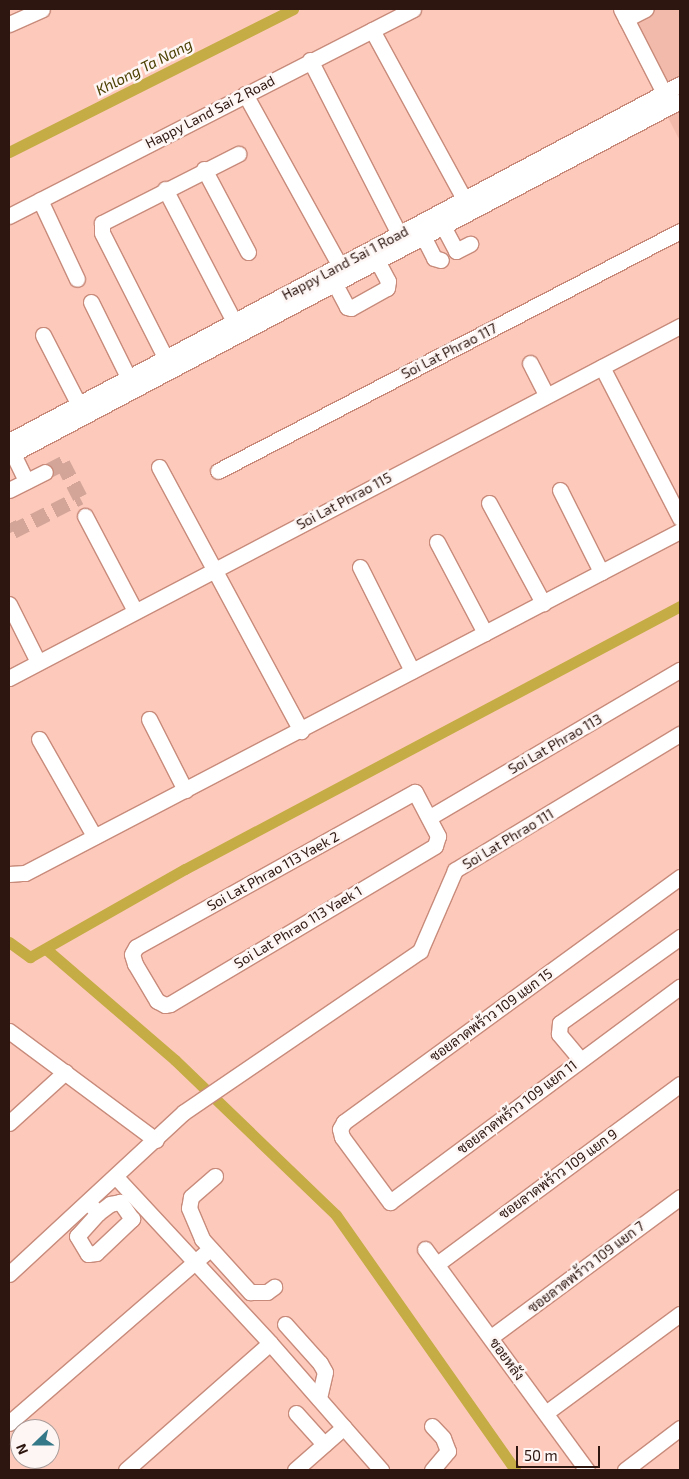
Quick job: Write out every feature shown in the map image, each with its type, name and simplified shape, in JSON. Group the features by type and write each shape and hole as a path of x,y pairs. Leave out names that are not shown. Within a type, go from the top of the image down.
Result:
{"street":[{"name":"Happy Land Sai 2 Road","path":"9,216 310,60 413,9"},
{"path":"646,9 623,14 664,92 676,104"},
{"path":"9,24 34,10"},
{"path":"372,30 464,199"},
{"path":"310,60 399,234"},
{"name":"Happy Land Sai 1 Road","path":"10,451 79,406 680,84"},
{"path":"245,94 340,266"},
{"name":"Happy Land Sai 1 Road","path":"10,451 242,335 676,104"},
{"path":"166,359 101,228 102,223 204,168 238,154"},
{"path":"204,168 248,252"},
{"path":"165,189 242,335"},
{"path":"40,200 77,279"},
{"path":"444,228 456,251 470,244"},
{"name":"Soi Lat Phrao 117","path":"218,471 680,231"},
{"path":"424,238 434,258 441,260"},
{"path":"336,286 347,307 351,308 387,288 388,281 378,262"},
{"path":"91,302 129,379"},
{"name":"Soi Lat Phrao 115","path":"9,678 135,611 216,571 328,508 680,326"},
{"path":"43,335 79,406"},
{"path":"530,363 546,396"},
{"path":"602,367 680,518"},
{"path":"10,451 26,481"},
{"path":"160,466 301,731"},
{"path":"9,490 45,472"},
{"path":"560,490 601,572"},
{"path":"489,503 543,602"},
{"path":"85,516 135,611"},
{"path":"9,874 25,873 301,731 680,531"},
{"path":"438,542 485,633"},
{"path":"360,567 412,671"},
{"path":"9,605 38,662"},
{"name":"Soi Lat Phrao 113","path":"430,817 680,670"},
{"path":"149,719 185,790"},
{"name":"Soi Lat Phrao 111","path":"9,1274 93,1208 116,1177 184,1112 420,951 456,870 680,734"},
{"path":"39,739 94,836"},
{"name":"Soi Lat Phrao 113 Yaek 2","path":"144,979 133,959 136,947 412,792 418,794 430,817"},
{"name":"Soi Lat Phrao 113 Yaek 1","path":"144,979 157,1001 165,1005 170,1004 435,846 438,836 430,817"},
{"name":"ซอยลาดพร้าว 109 แยก 15","path":"364,1166 342,1138 340,1129 344,1122 680,877"},
{"path":"580,1059 559,1034 560,1023 680,936"},
{"name":"ซอยลาดพร้าว 109 แยก 11","path":"364,1166 390,1202 580,1059 680,988"},
{"path":"9,1031 156,1140"},
{"path":"9,1123 65,1072"},
{"name":"ซอยลาดพร้าว 109 แยก 9","path":"437,1264 680,1084"},
{"path":"215,1176 191,1197 189,1208 191,1217 209,1250 250,1292 267,1292 274,1287"},
{"path":"116,1177 270,1343 381,1470"},
{"name":"ซอยลาดพร้าว 109 แยก 7","path":"491,1337 680,1197"},
{"name":"ซอยหลัง","path":"425,1249 547,1412 587,1470"},
{"path":"9,1423 209,1250"},
{"path":"547,1412 680,1314"},
{"path":"285,1324 320,1363 325,1372 319,1398"},
{"path":"126,1470 270,1343"},
{"path":"296,1413 324,1444"},
{"path":"432,1426 442,1438 448,1451 444,1460 432,1470"},
{"path":"295,1470 344,1427"},
{"path":"625,1470 680,1428"}],"shaded area":[{"path":"637,9 680,9 680,141 616,15"}],"waterway":[{"name":"Khlong Ta Nang","path":"9,152 293,9"},
{"path":"9,942 30,957 185,869 680,606"},
{"path":"46,949 175,1060 336,1215 515,1470"}],"tunnel":[{"path":"9,523 13,531 80,497 63,463 45,472"}]}
